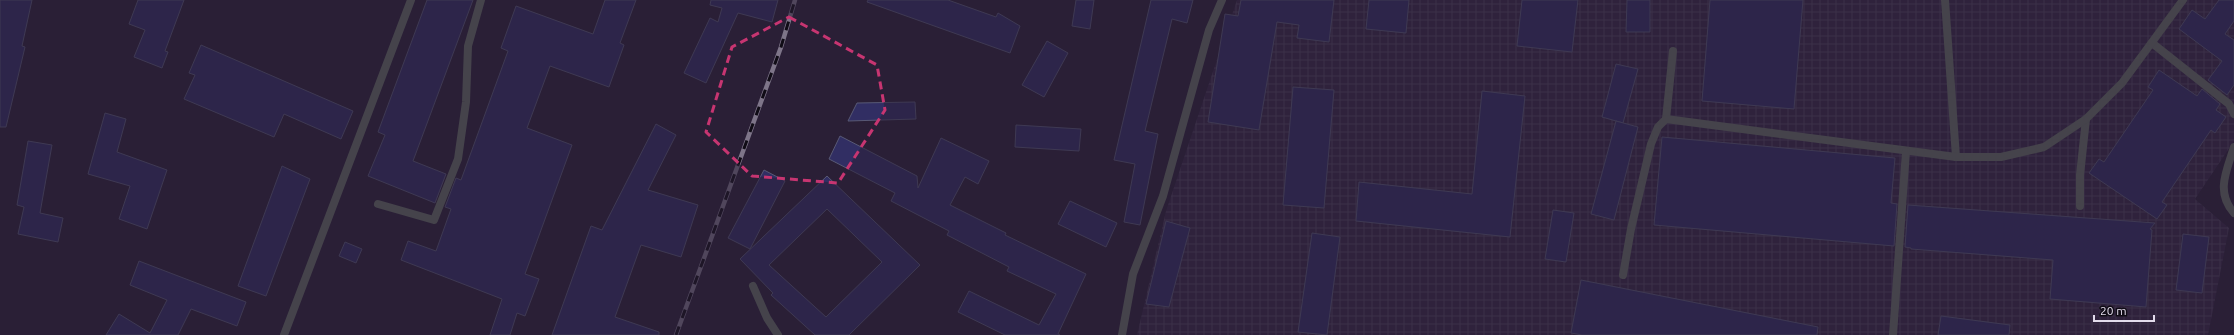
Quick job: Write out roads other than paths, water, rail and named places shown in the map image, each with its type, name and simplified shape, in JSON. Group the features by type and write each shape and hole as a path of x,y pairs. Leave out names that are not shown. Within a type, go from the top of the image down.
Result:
{"street":[{"path":"284,335 411,0"},
{"path":"378,204 434,220 458,159 466,102 468,46 481,0"},
{"path":"1122,335 1133,274 1163,196 1210,30 1222,0"},
{"path":"1945,0 1956,157"},
{"path":"1666,119 1956,157 2001,157 2044,147 2086,119 2122,83 2183,0"},
{"path":"2152,43 2229,104 2234,114"},
{"path":"1623,275 1631,229 1651,144 1658,127 1666,119 1673,51"},
{"path":"2080,206 2080,175 2086,119"},
{"path":"2234,147 2222,186 2224,199 2234,213"},
{"path":"1893,335 1906,150"},
{"path":"753,286 767,318 778,335"}],"railway":[{"path":"676,335 781,47 795,0"}]}
